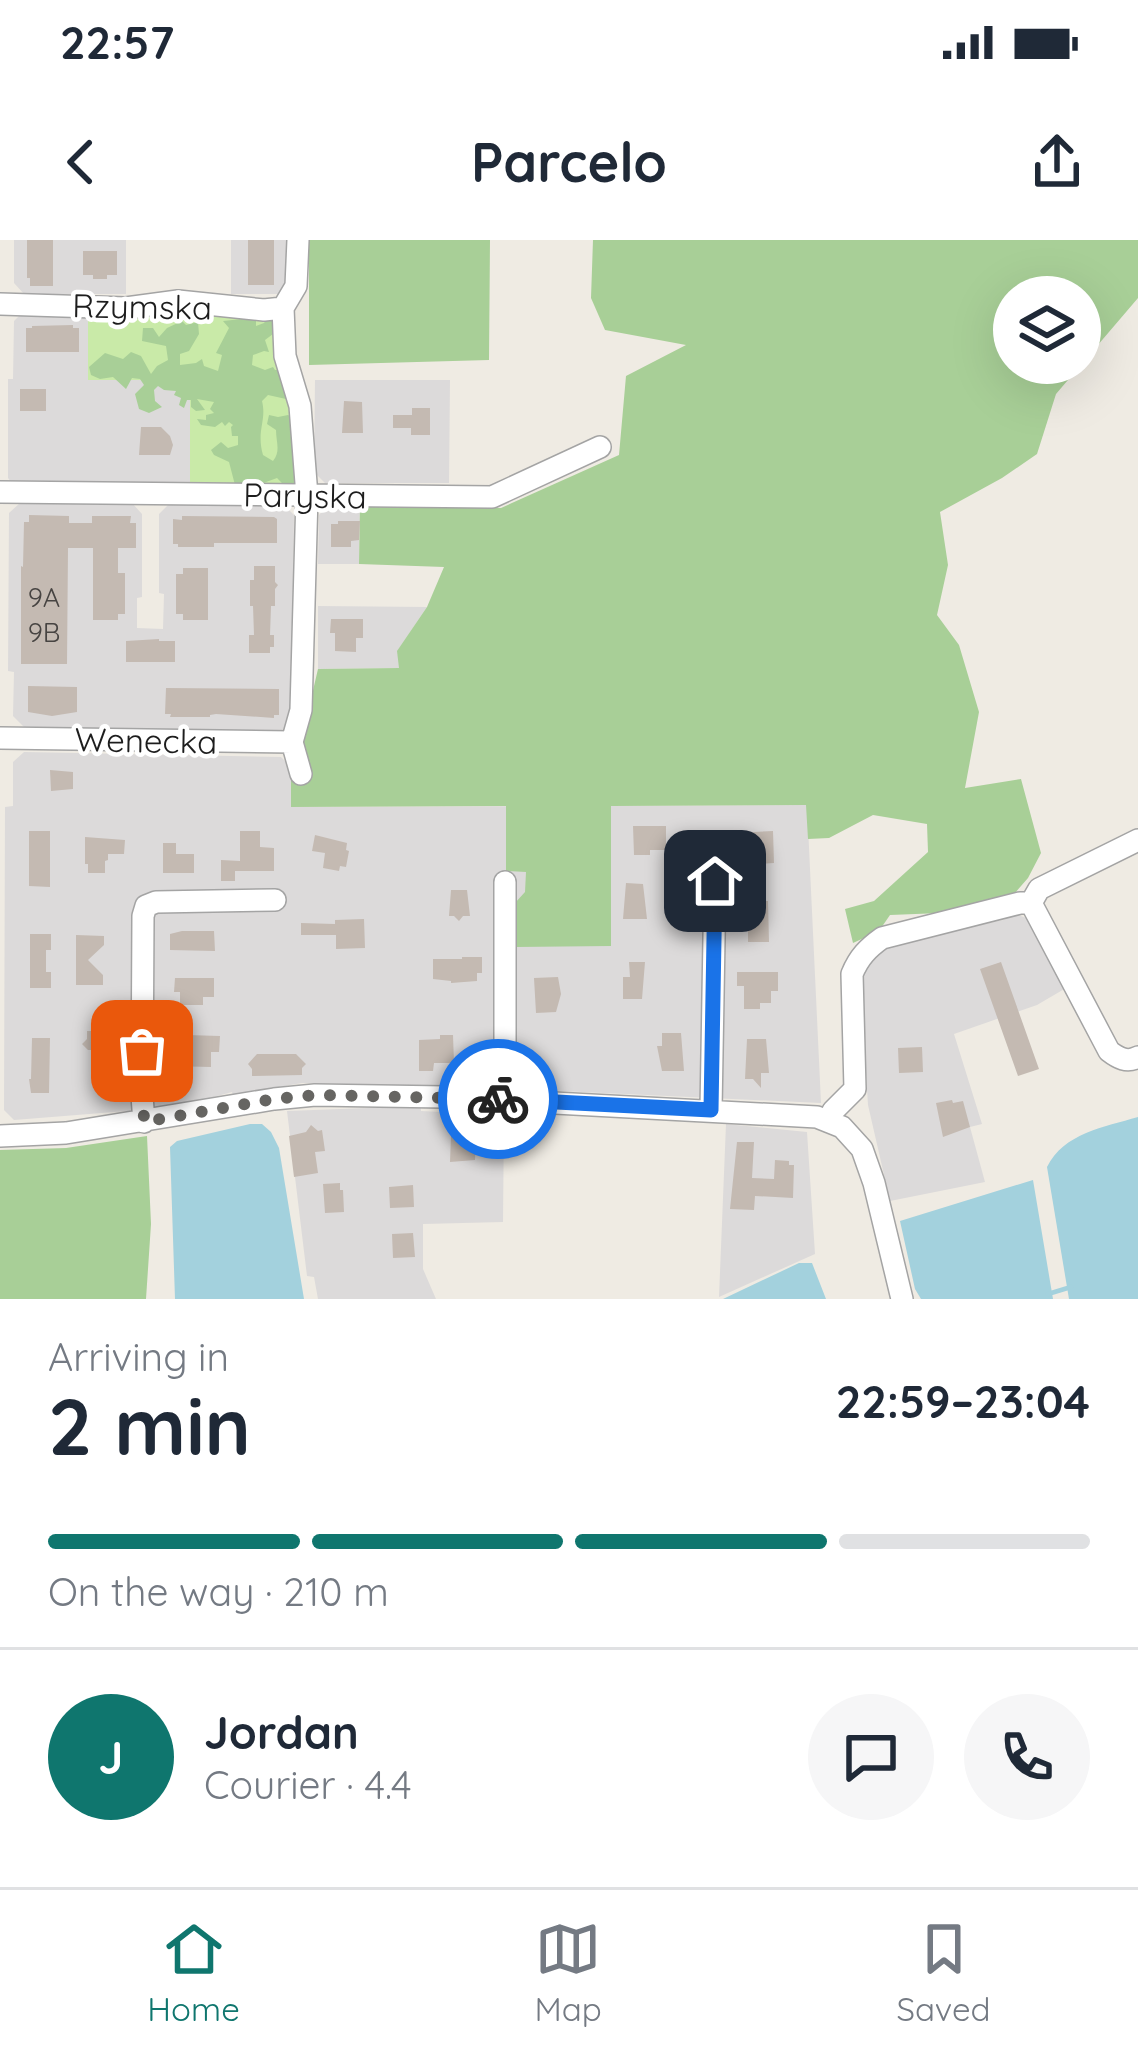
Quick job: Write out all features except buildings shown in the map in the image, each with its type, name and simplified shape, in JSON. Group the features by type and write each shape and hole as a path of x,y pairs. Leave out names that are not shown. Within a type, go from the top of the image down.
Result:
{"street":[{"path":"298,240 296,286 283,308 285,356 300,406 307,496 302,710 292,742 302,774"},
{"name":"Rzymska","path":"0,304 127,308 178,302 283,308"},
{"name":"Paryska","path":"0,492 492,496 600,447"},
{"name":"Wenecka","path":"0,738 292,742"},
{"path":"1030,903 1039,889 1138,841"},
{"path":"505,881 506,1100"},
{"path":"711,1110 715,881"},
{"path":"144,1122 146,906 275,900"},
{"path":"1030,903 1109,1051 1118,1058 1138,1057"},
{"path":"829,1121 855,1089 852,974 868,948 882,938 1030,903"},
{"path":"0,1136 46,1136 315,1095 817,1117 842,1127 862,1149 902,1299"},
{"path":"870,1170 872,1227 888,1299"}],"shaded area":[{"path":"14,240 126,240 126,294 24,294 14,283"},
{"path":"231,240 290,240 290,283 279,294 231,294"},
{"path":"88,311 190,380 190,482 11,482 8,478 8,379 13,379 14,321 23,312"},
{"path":"315,380 450,380 449,483 325,483 314,472"},
{"path":"20,503 132,503 142,514 142,597 137,598 137,628 163,629 159,514 170,503 283,504 294,515 292,721 281,731 24,727 13,716 14,672 8,671 9,513"},
{"path":"329,504 360,504 359,564 318,564 319,515"},
{"path":"318,606 427,607 398,650 400,668 318,669"},
{"path":"24,752 281,757 291,767 292,807 807,805 821,1103 302,1083 232,1092 177,1107 14,1120 4,1110 5,807 13,806 13,762"},
{"path":"1015,914 1029,919 1066,988 1037,1005 954,1034 982,1124 970,1127 985,1182 890,1201 868,1105 860,976 883,946"},
{"path":"421,1106 421,1111 504,1115 503,1222 423,1224 423,1269 436,1299 318,1299 314,1277 307,1276 287,1111"},
{"path":"726,1124 807,1132 815,1254 719,1297"}],"green space":[{"path":"309,240 490,240 489,360 309,365"},
{"path":"593,240 1138,240 1138,298 1101,341 1101,276 993,276 993,384 1065,384 1056,394 1037,454 940,512 948,565 937,615 959,645 979,712 965,788 1021,779 1041,853 1014,894 941,913 890,915 879,931 853,943 845,909 874,901 928,852 927,824 873,815 829,838 808,839 806,805 611,806 611,946 515,947 515,903 525,892 526,872 506,871 506,806 291,807 291,767 318,669 399,668 397,651 427,607 444,567 359,564 360,504 501,508 619,455 626,376 686,345 605,330 591,298"},
{"path":"164,306 268,314 294,396 291,487 150,484 190,482 190,380 88,380 88,311"},
{"path":"250,310 256,326 269,316 277,322 277,331 265,340 269,352 253,355 252,365 286,370 291,397 268,395 262,401 261,439 263,455 273,461 278,446 276,430 267,424 269,415 293,418 299,485 288,489 277,478 255,486 235,485 229,462 211,450 221,442 228,448 238,445 238,436 232,436 233,425 201,425 197,419 206,420 206,415 214,413 210,409 214,402 197,399 205,410 196,411 187,400 184,408 176,391 158,386 155,401 162,407 149,413 139,409 135,394 144,385 140,379 132,378 126,389 113,377 91,375 89,367 105,353 123,359 131,352 141,356 151,374 168,360 166,346 142,341 143,328 153,328 159,337 182,321 186,325 198,322 199,334 189,351 180,354 180,365 202,359 204,366 218,371 222,355 216,353 229,328 223,321 242,319"},
{"path":"147,1136 151,1224 146,1299 0,1299 0,1150 66,1148"}],"water":[{"path":"1138,1117 1138,1299 1069,1299 1047,1167 1074,1139"},
{"path":"262,1124 279,1148 304,1299 175,1299 170,1147 177,1141"},
{"path":"1033,1180 1053,1299 921,1299 900,1221"},
{"path":"799,1263 812,1263 826,1299 723,1299"}],"waterway":[{"path":"1048,1294 1071,1287"}],"way so far":[{"path":"142,1051 144,1122 315,1095 498,1099"}],"route":[{"path":"498,1099 711,1110 715,881"}]}
